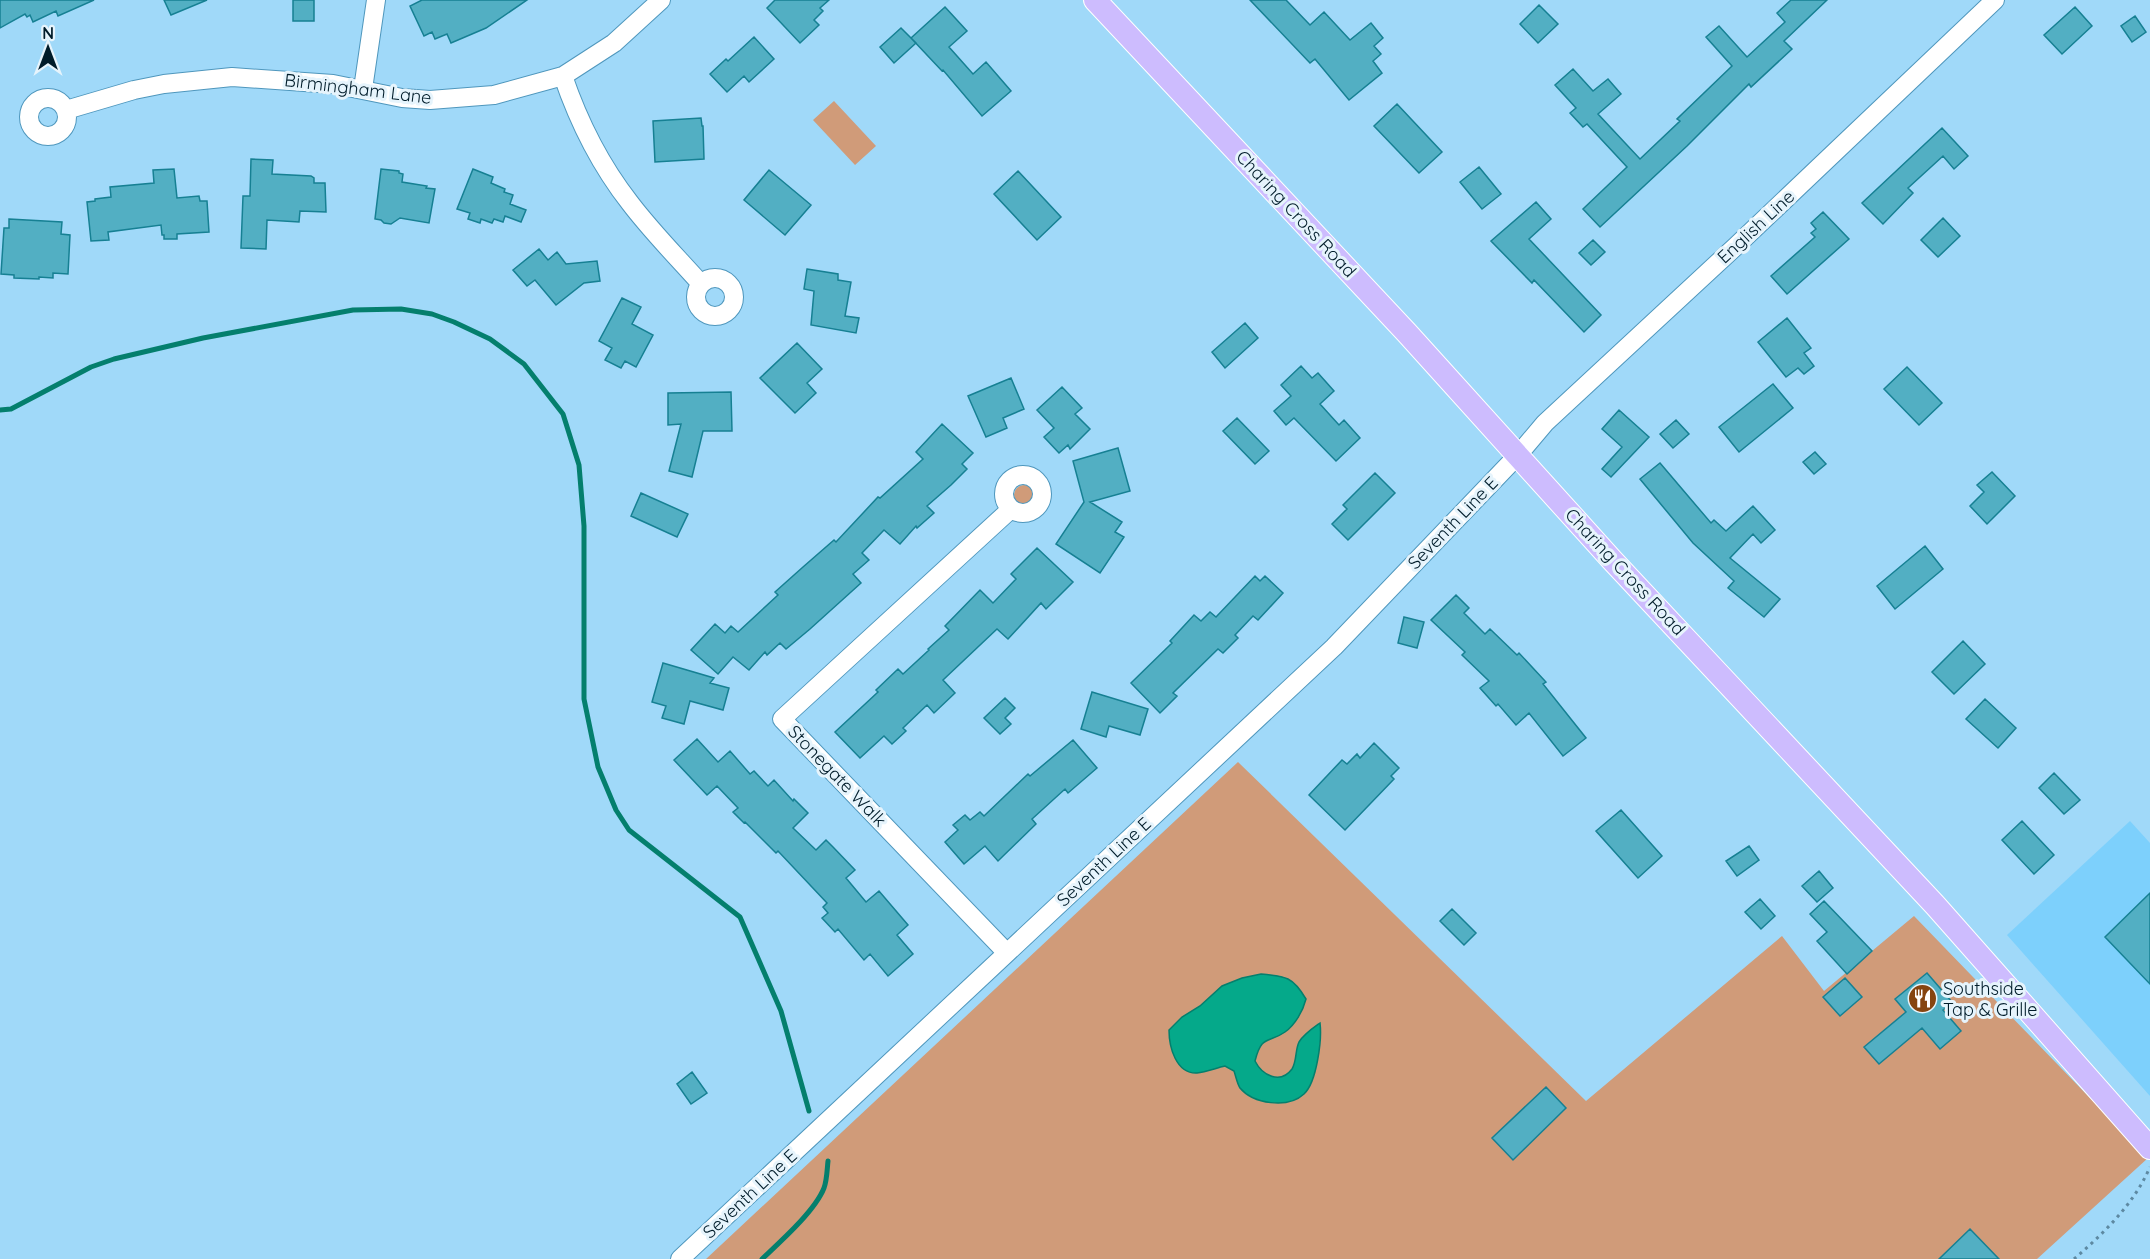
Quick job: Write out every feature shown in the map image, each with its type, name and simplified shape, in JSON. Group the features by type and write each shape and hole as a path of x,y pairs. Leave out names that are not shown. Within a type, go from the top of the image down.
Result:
{"main road":[{"name":"Charing Cross Road","path":"1095,0 1407,333 1612,560 1954,926 2150,1148"}],"street":[{"path":"363,89 376,0"},
{"name":"Birmingham Lane","path":"66,110 134,90 183,81 232,77 274,78 363,89 402,98 430,100 494,95 563,76 614,43 662,0"},
{"name":"English Line","path":"1518,455 1545,423 1995,0"},
{"path":"563,76 579,116 610,174 646,224 701,284"},
{"name":"Seventh Line E","path":"680,1259 1334,647 1518,455"},
{"name":"Stonegate Walk","path":"1007,953 782,720 1011,509"}],"path":[{"path":"2074,1259 2104,1233 2132,1199 2150,1167"}],"shaded area":[{"path":"834,101 876,146 855,165 813,120"},
{"path":"1024,485 1031,488 1034,495 1031,502 1024,505 1017,502 1014,495 1017,488"},
{"path":"1238,762 1586,1101 1782,936 1824,991 1914,916 2148,1158 2037,1259 706,1259"},
{"path":"2130,821 2150,843 2150,1096 2007,935"},
{"path":"1261,974 1288,979 1297,986 1306,999 1301,1013 1292,1026 1260,1047 1255,1061 1262,1070 1277,1077 1287,1074 1294,1066 1299,1042 1320,1023 1319,1049 1309,1088 1297,1099 1289,1102 1271,1103 1253,1098 1240,1088 1234,1071 1225,1066 1197,1073 1190,1072 1179,1064 1170,1044 1169,1030 1222,986"}],"building":[{"path":"0,0 94,0 58,16 56,11 33,22 30,15 27,17 25,14 0,28"},
{"path":"164,0 207,0 171,15"},
{"path":"293,0 314,0 314,21 293,21"},
{"path":"422,0 527,0 486,28 451,43 447,34 435,39 432,32 424,36 410,6"},
{"path":"775,0 829,0 820,8 823,11 814,20 819,25 800,43 767,8"},
{"path":"1250,0 1286,0 1310,25 1324,12 1350,40 1371,23 1383,38 1374,46 1381,54 1373,61 1382,73 1349,100 1315,59 1310,63"},
{"path":"1791,0 1827,0 1784,41 1792,49 1751,87 1749,84 1687,146 1600,227 1583,209 1627,167 1587,124 1583,127 1570,113 1576,108 1555,85 1573,69 1593,91 1608,79 1621,94 1598,114 1640,159 1680,121 1677,119 1732,66 1706,37 1719,26 1747,57 1785,22 1777,13"},
{"path":"1539,5 1558,24 1538,43 1520,24"},
{"path":"945,7 967,31 949,47 973,74 986,62 1011,91 982,116 943,70 911,38"},
{"path":"2075,7 2092,26 2062,54 2044,35"},
{"path":"2135,16 2146,32 2132,42 2121,26"},
{"path":"901,28 916,43 894,63 880,47"},
{"path":"754,37 774,59 749,82 744,76 727,92 710,74"},
{"path":"1397,104 1442,152 1419,173 1374,126"},
{"path":"701,118 704,159 655,162 653,121"},
{"path":"1942,128 1968,156 1954,169 1943,156 1908,188 1913,193 1883,224 1862,203"},
{"path":"251,159 273,160 272,174 311,176 314,178 314,183 325,183 326,212 300,211 299,222 267,220 266,249 241,248 243,196 250,196"},
{"path":"1479,167 1501,194 1482,209 1460,182"},
{"path":"174,169 177,198 199,196 200,201 207,201 209,232 177,234 177,239 164,239 161,225 108,232 109,240 91,241 87,202 111,197 110,187 154,183 153,170"},
{"path":"381,169 399,171 403,174 402,182 435,189 429,223 400,218 391,224 375,219"},
{"path":"473,169 493,177 491,183 513,195 510,204 526,210 521,222 505,216 503,222 494,219 492,223 481,219 480,223 468,219 470,213 457,209"},
{"path":"769,170 811,205 785,235 744,200"},
{"path":"1018,171 1061,217 1037,240 994,194"},
{"path":"1536,202 1551,219 1529,239 1601,315 1584,332 1534,280 1532,283 1491,241"},
{"path":"1823,212 1849,239 1787,294 1771,276 1815,237 1811,233 1816,229 1811,223"},
{"path":"1943,218 1960,236 1938,257 1921,240"},
{"path":"9,219 62,222 61,234 70,235 68,274 53,273 53,278 39,277 39,279 14,278 14,275 1,274 4,228 9,228"},
{"path":"1593,240 1605,252 1591,265 1579,253"},
{"path":"539,249 548,260 557,252 566,264 597,261 600,281 584,283 556,305 535,280 527,286 513,270"},
{"path":"807,269 838,274 838,280 851,282 845,316 859,318 856,333 811,325 814,291 804,289"},
{"path":"622,298 641,307 632,324 653,335 636,367 625,361 621,368 605,360 612,348 599,341"},
{"path":"1787,318 1811,348 1804,353 1814,366 1804,374 1798,368 1786,377 1758,342"},
{"path":"1245,323 1258,338 1225,368 1212,352"},
{"path":"797,343 822,369 807,383 816,393 795,413 760,378"},
{"path":"1301,366 1312,378 1318,373 1334,391 1320,404 1339,425 1344,420 1360,438 1336,461 1294,418 1286,425 1274,411 1291,396 1281,385"},
{"path":"1907,367 1942,403 1919,425 1884,389"},
{"path":"1011,378 1024,409 1003,418 1007,428 986,437 968,396"},
{"path":"1773,384 1793,408 1739,452 1719,427"},
{"path":"1062,387 1082,408 1075,414 1090,429 1070,449 1068,445 1059,453 1044,437 1054,428 1037,410"},
{"path":"731,392 732,431 703,431 692,477 669,471 681,424 668,425 668,393"},
{"path":"1619,410 1649,437 1611,477 1602,469 1622,447 1602,429"},
{"path":"1237,418 1269,451 1255,464 1223,431"},
{"path":"1676,420 1689,434 1673,448 1660,434"},
{"path":"942,424 973,453 962,464 967,469 927,506 934,513 917,528 916,526 900,544 884,530 862,553 869,560 853,574 861,583 810,629 786,649 780,643 767,655 765,652 749,670 733,657 718,674 691,650 715,624 725,633 731,626 738,632 778,595 775,592 834,540 836,542 878,497 880,498 923,459 916,452"},
{"path":"1118,448 1130,491 1090,502 1122,522 1115,532 1124,537 1100,573 1056,544 1084,502 1073,461"},
{"path":"1815,452 1826,464 1814,474 1803,462"},
{"path":"1660,463 1711,523 1714,520 1726,531 1753,506 1775,530 1761,543 1753,534 1730,558 1780,599 1764,617 1728,588 1734,581 1693,543 1640,479"},
{"path":"1992,472 2015,496 1987,524 1970,506 1984,492 1977,485"},
{"path":"1375,473 1395,493 1348,540 1332,524 1347,509 1343,505"},
{"path":"641,493 688,514 677,537 631,516"},
{"path":"1925,546 1943,569 1895,609 1877,586"},
{"path":"1037,548 1073,582 1046,609 1041,603 1008,639 997,629 943,680 955,693 934,713 927,705 903,728 906,731 892,744 884,736 860,758 835,732 878,692 876,690 898,669 903,674 929,650 949,630 945,626 980,590 993,603 1016,579 1011,574"},
{"path":"1255,576 1260,581 1265,576 1283,593 1258,620 1253,616 1235,635 1238,638 1223,653 1218,649 1173,693 1177,696 1160,713 1131,683 1172,643 1170,641 1194,615 1201,621 1210,612 1216,617"},
{"path":"1456,595 1469,608 1464,613 1485,634 1490,629 1517,655 1519,653 1546,682 1543,684 1586,738 1563,756 1529,713 1516,725 1498,704 1496,706 1480,688 1489,681 1462,655 1465,652 1431,620"},
{"path":"1404,617 1424,622 1417,648 1398,643"},
{"path":"1963,641 1985,664 1954,694 1932,672"},
{"path":"663,663 714,678 710,683 729,688 723,710 690,701 684,724 662,718 666,706 652,702"},
{"path":"1092,692 1148,709 1140,735 1109,726 1106,737 1081,729"},
{"path":"1005,698 1015,708 1005,718 1011,724 1000,734 984,718"},
{"path":"1985,699 2016,728 1998,748 1966,719"},
{"path":"697,739 718,762 730,751 750,774 754,771 768,786 774,780 793,801 794,799 808,813 793,828 816,850 826,840 833,847 855,870 846,878 866,902 879,891 908,925 897,935 913,954 888,976 870,954 864,960 838,929 835,932 822,918 828,913 823,907 827,903 778,851 776,853 733,812 738,808 717,786 707,795 674,760"},
{"path":"1073,740 1097,768 1068,793 1065,789 1032,819 1036,824 998,861 985,846 964,864 945,842 958,830 953,825 965,815 970,820 980,812 984,816 1028,774 1030,776"},
{"path":"1374,743 1399,768 1391,776 1394,779 1345,830 1309,795 1342,760 1347,764 1357,754 1360,758"},
{"path":"2054,773 2080,800 2064,814 2039,788"},
{"path":"1621,810 1662,856 1638,878 1596,831"},
{"path":"2022,821 2054,855 2034,874 2002,840"},
{"path":"1749,846 1759,860 1737,876 1726,861"},
{"path":"1819,871 1833,888 1817,902 1802,886"},
{"path":"2150,893 2150,984 2105,937"},
{"path":"1760,899 1775,916 1761,929 1745,912"},
{"path":"1824,901 1872,951 1847,974 1817,941 1827,932 1810,914"},
{"path":"1452,909 1476,933 1464,945 1440,921"},
{"path":"1927,973 1952,1002 1943,1010 1961,1031 1940,1049 1922,1028 1879,1064 1864,1047 1906,1012 1895,999"},
{"path":"1845,978 1862,997 1840,1016 1823,997"},
{"path":"692,1072 707,1093 691,1104 677,1084"},
{"path":"1546,1087 1566,1108 1513,1160 1492,1138"},
{"path":"1970,1229 1999,1259 1939,1259"}],"waterway":[{"path":"0,410 11,409 91,367 114,359 203,338 353,310 401,309 432,314 490,339 524,364 563,414 579,465 584,526 584,699 598,767 616,810 629,830 740,917 781,1011 809,1111"},
{"path":"762,1259 813,1206 825,1185 828,1161"}],"place":[{"name":"Southside Tap & Grille","path":"1922,999"}]}
